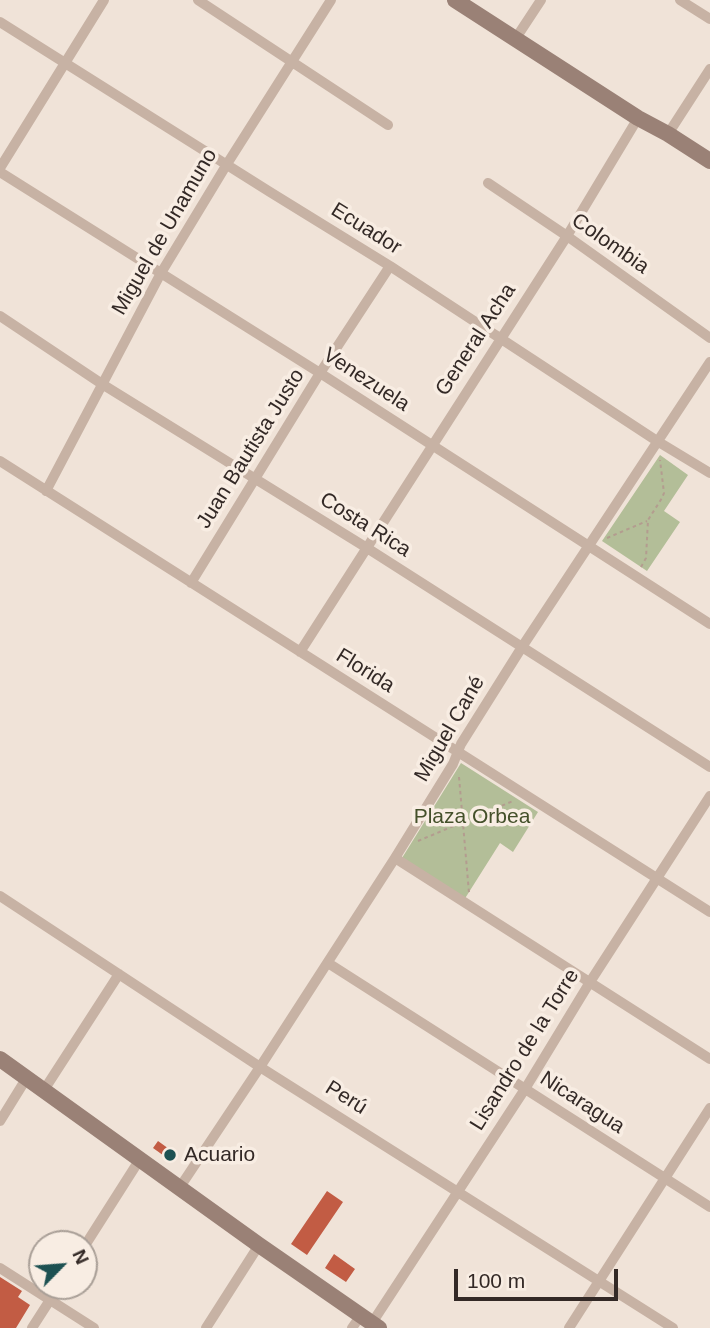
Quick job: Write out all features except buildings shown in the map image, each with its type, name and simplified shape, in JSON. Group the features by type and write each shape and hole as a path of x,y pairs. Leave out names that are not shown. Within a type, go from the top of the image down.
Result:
{"main road":[{"path":"455,0 710,162"},
{"path":"0,1059 366,1324"}],"street":[{"path":"0,170 104,0"},
{"path":"198,0 388,125"},
{"name":"Miguel de Unamuno","path":"46,491 161,273 226,164 331,0"},
{"path":"516,38 541,0"},
{"path":"680,0 710,19"},
{"name":"Ecuador","path":"0,22 390,266 657,441 710,472"},
{"path":"668,134 710,69"},
{"name":"General Acha","path":"300,652 567,236 639,118"},
{"name":"Venezuela","path":"0,170 710,625"},
{"name":"Colombia","path":"488,183 710,338"},
{"name":"Juan Bautista Justo","path":"191,583 320,373 390,266"},
{"name":"Costa Rica","path":"0,316 710,767"},
{"name":"Miguel Cané","path":"180,1187 398,853 522,647 710,362"},
{"name":"Florida","path":"0,461 710,912"},
{"name":"Lisandro de la Torre","path":"366,1324 525,1089 590,982 710,796"},
{"path":"398,853 470,905 710,1059"},
{"name":"Perú","path":"0,896 260,1067 673,1328"},
{"name":"Nicaragua","path":"328,963 710,1207"},
{"path":"44,1090 119,974"},
{"path":"0,1121 26,1079"},
{"path":"569,1328 710,1108"},
{"path":"95,1230 141,1159"},
{"path":"206,1328 259,1245"},
{"path":"0,1268 28,1286"},
{"path":"32,1328 50,1300 94,1328"}],"path":[{"path":"635,577 646,558 648,520 664,493 657,441"},
{"path":"588,546 648,520"},
{"path":"459,775 470,905"},
{"path":"398,853 525,796"}],"green space":[{"path":"660,455 688,475 664,511 680,522 647,571 602,541"},
{"name":"Plaza Orbea","path":"461,763 538,812 513,852 500,843 464,900 402,858"}],"place":[{"name":"Acuario","path":"170,1155"}]}
